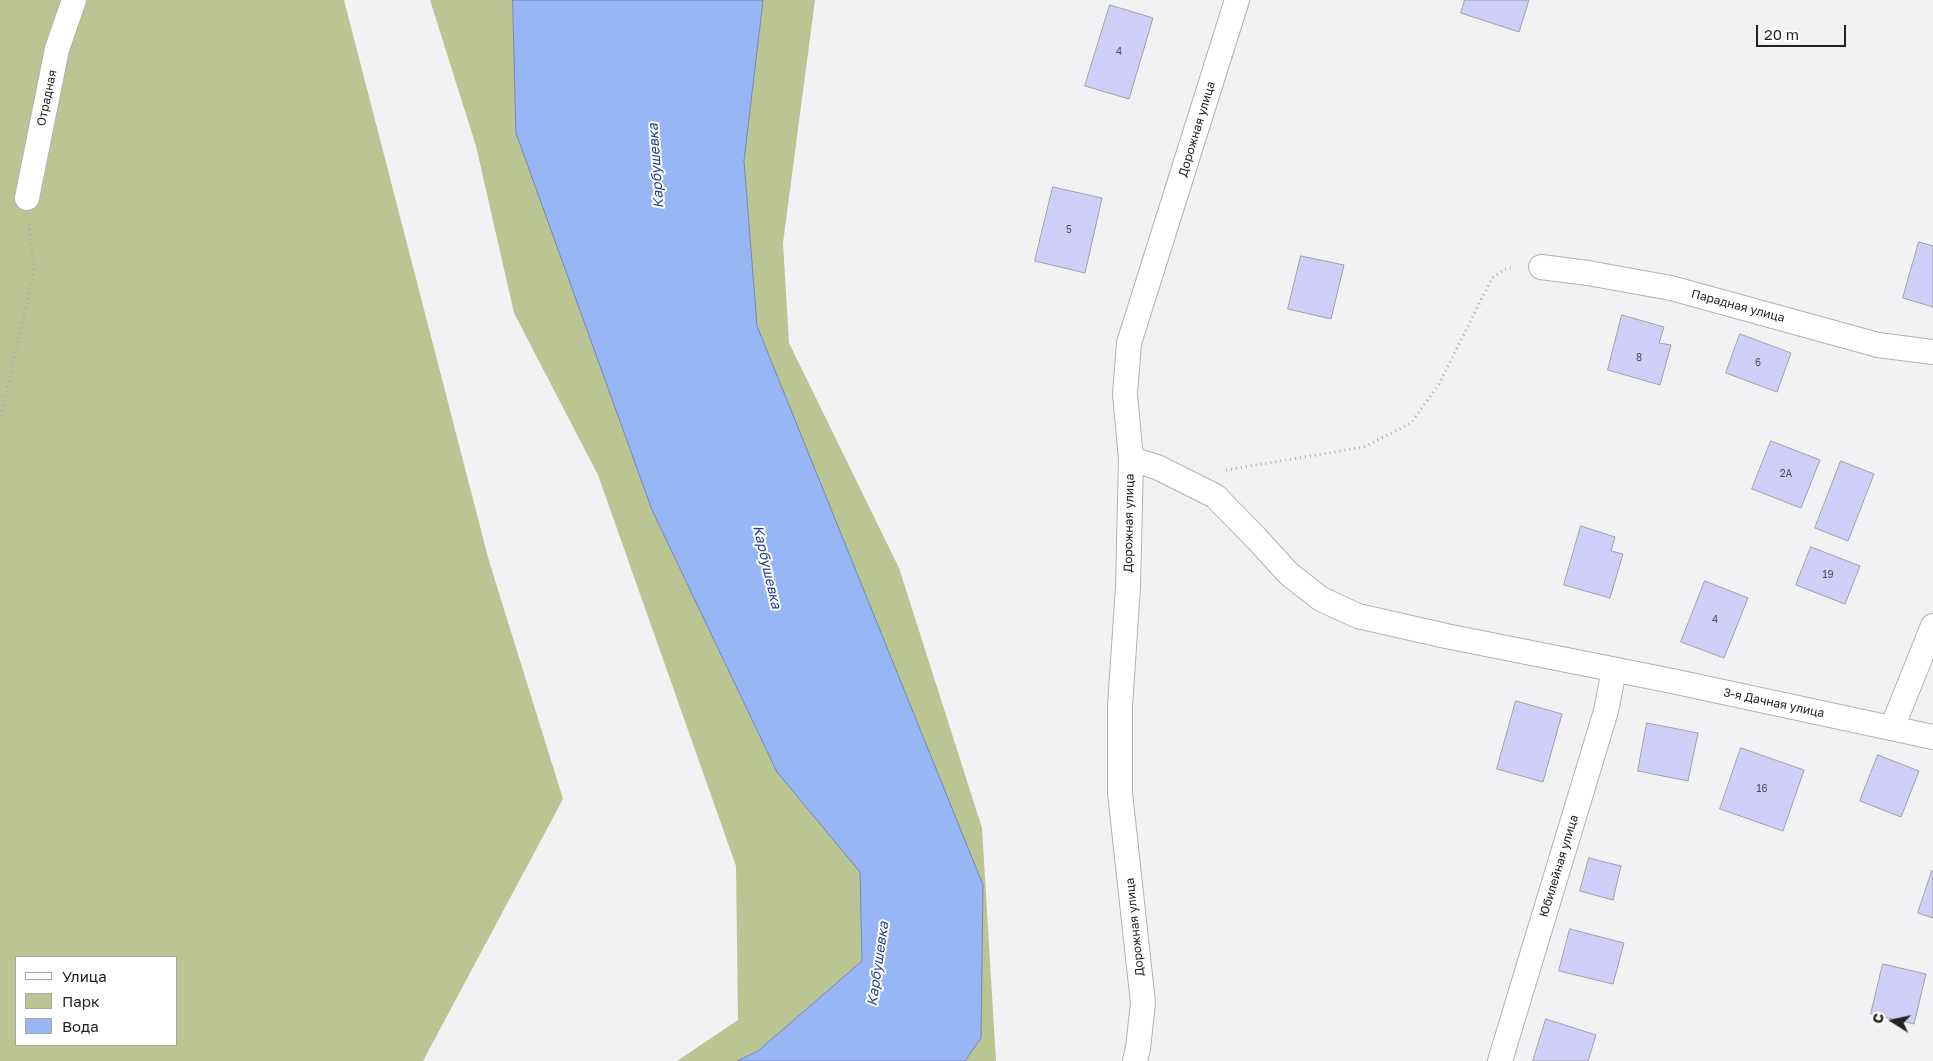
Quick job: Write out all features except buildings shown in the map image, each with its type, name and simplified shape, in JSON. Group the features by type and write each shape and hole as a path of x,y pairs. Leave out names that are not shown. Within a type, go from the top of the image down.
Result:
{"street":[{"name":"Отрадная","path":"26,198 57,48 74,0"},
{"name":"Дорожная улица","path":"1135,1061 1143,1003 1120,793 1120,706 1128,587 1131,459 1125,394 1129,343 1237,0"},
{"name":"Парадная улица","path":"1542,267 1670,288 1878,345 1933,352"},
{"name":"3-я Дачная улица","path":"1131,459 1181,477 1215,496 1258,539 1289,574 1321,599 1358,616 1933,737"},
{"path":"1892,728 1933,626"},
{"name":"Юбилейная улица","path":"1500,1061 1600,730 1614,670"}],"path":[{"path":"0,421 34,271 26,198"},
{"path":"1181,477 1364,447 1411,423 1440,384 1492,278 1507,268 1542,267"}],"green space":[{"path":"0,0 344,0 489,561 563,799 423,1061 0,1061"},
{"path":"430,0 815,0 783,243 789,343 899,568 982,828 996,1061 677,1061 738,1020 736,866 598,475 514,313 476,146"}],"water":[{"name":"Карбушевка","path":"513,0 763,0 744,161 757,326 983,885 981,1038 965,1061 737,1061 758,1051 862,961 860,872 777,772 652,510 516,133"}]}
